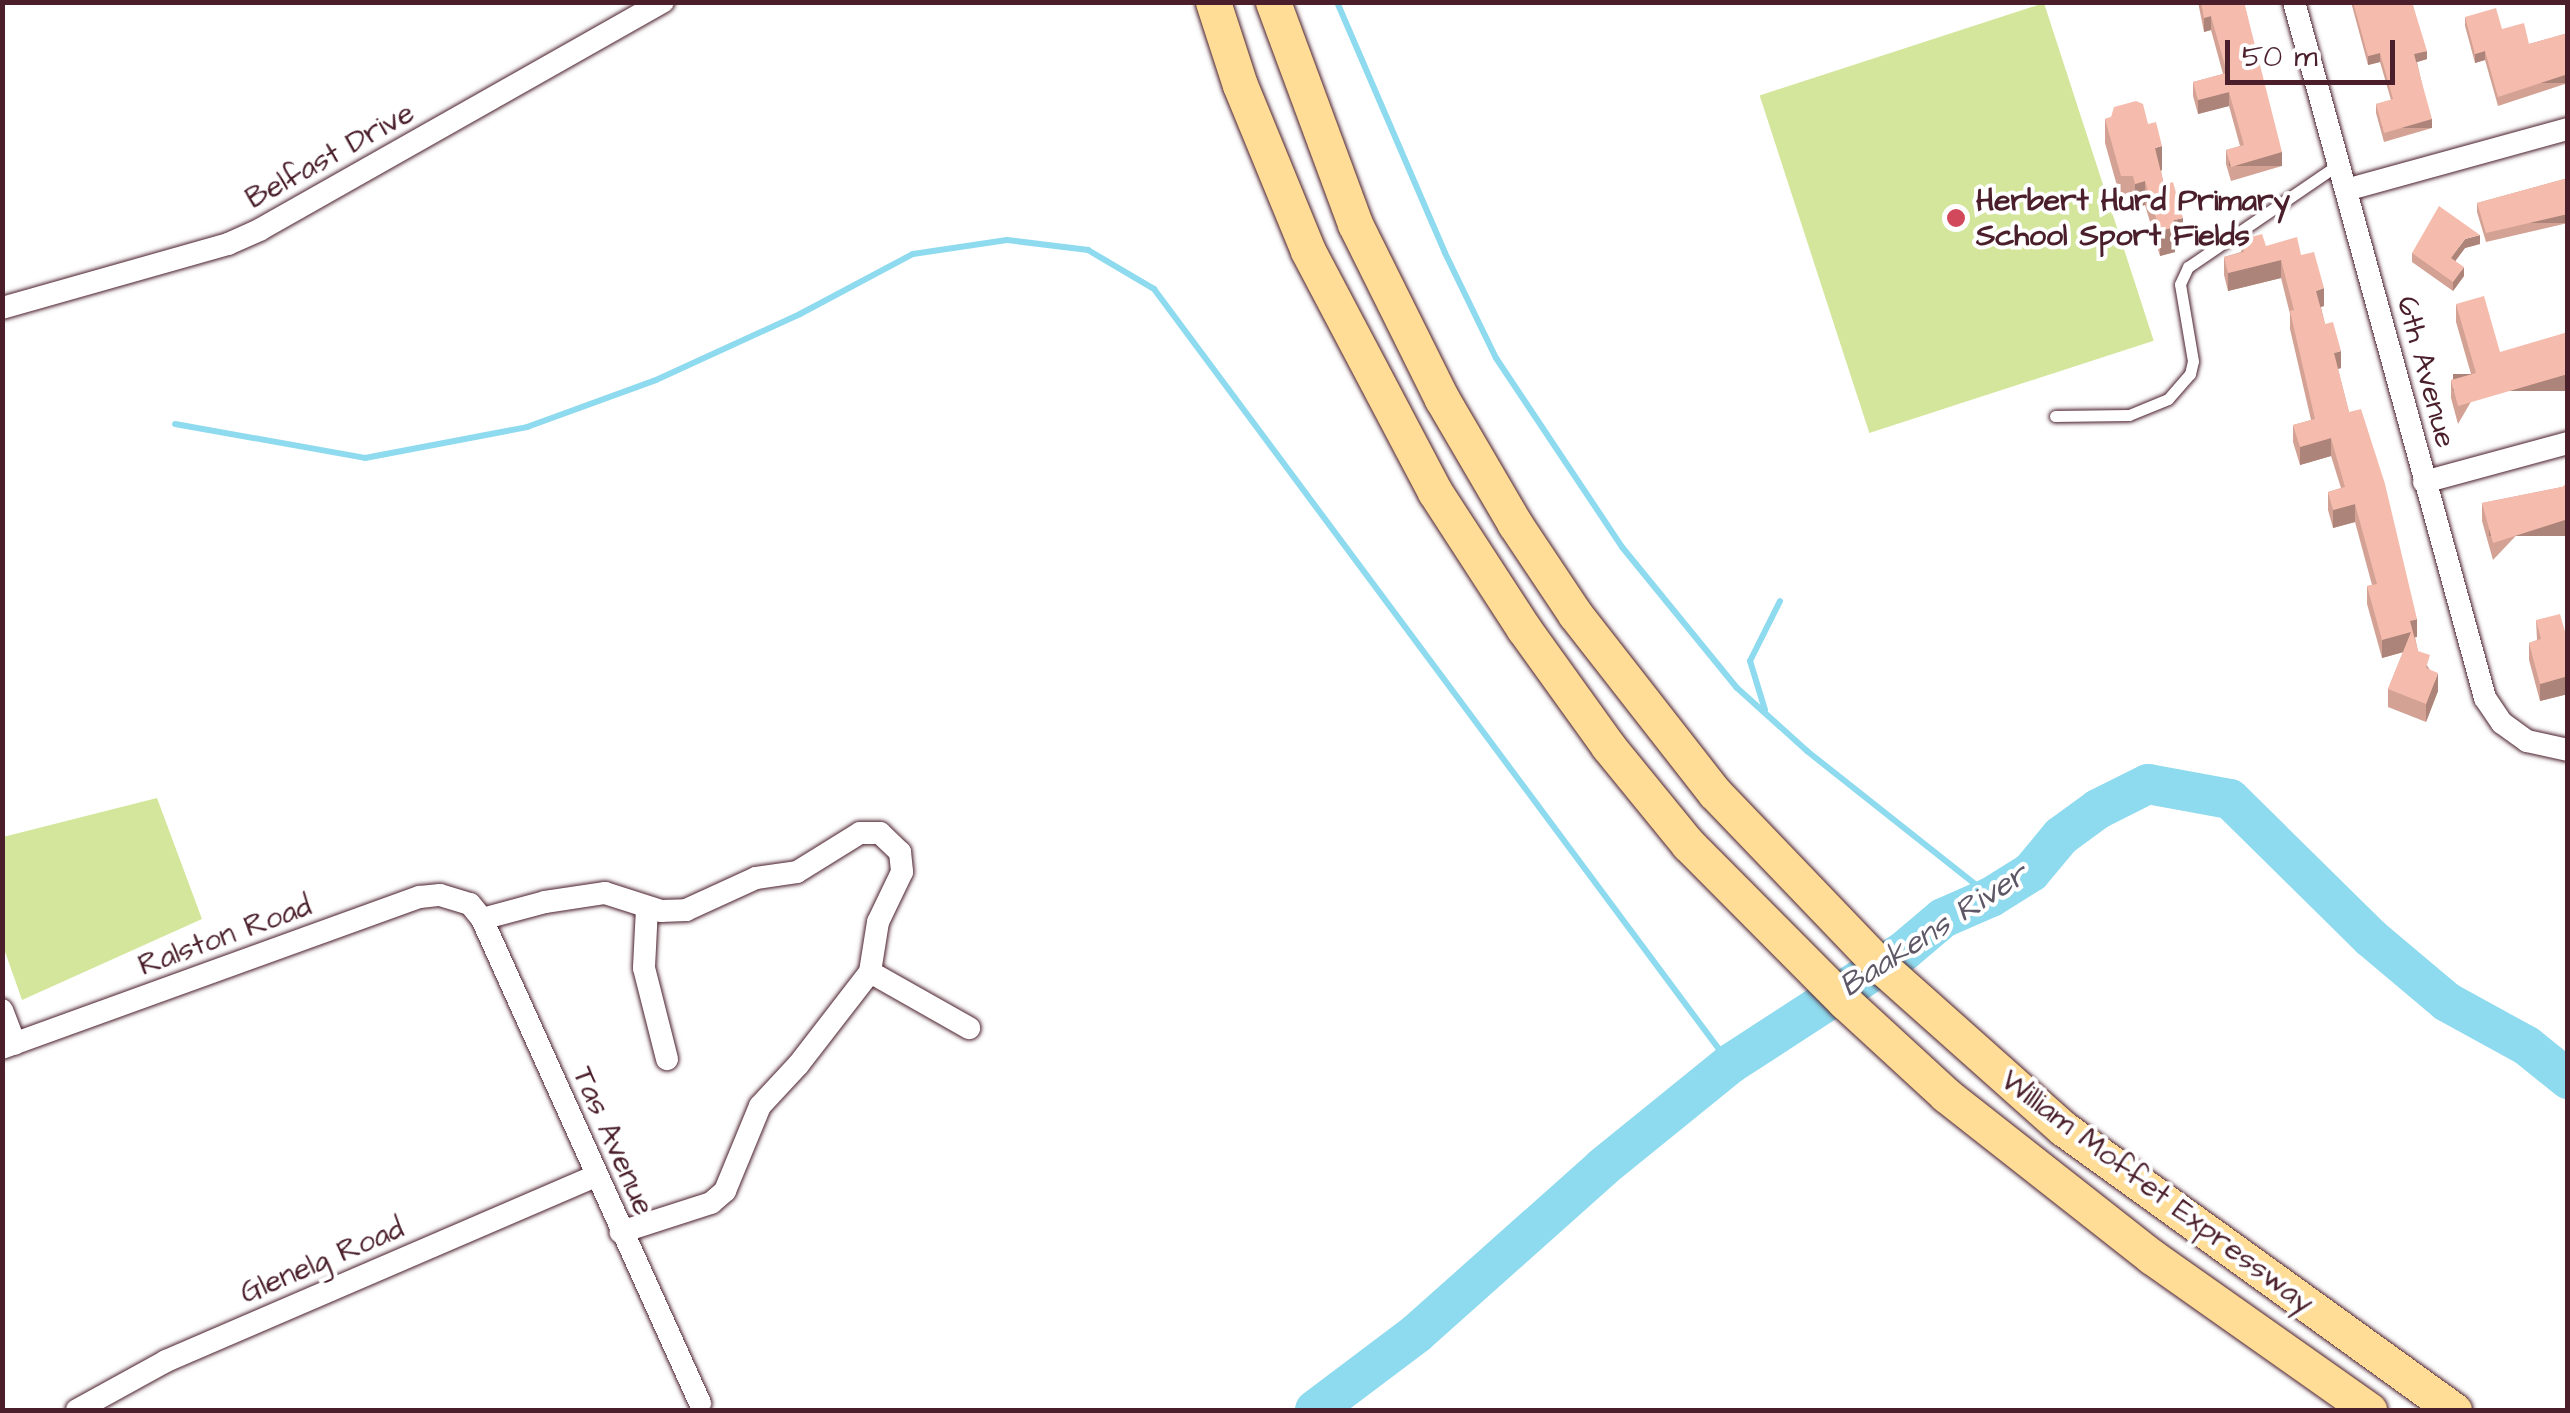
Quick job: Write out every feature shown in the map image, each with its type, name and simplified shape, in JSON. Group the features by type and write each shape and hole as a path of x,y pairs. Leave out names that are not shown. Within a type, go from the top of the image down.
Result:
{"main road":[{"name":"William Moffet Expressway","path":"1213,2 1240,84 1308,251 1434,492 1495,587 1608,746 1688,844 1751,910 1946,1095 2138,1246 2369,1410"},
{"name":"William Moffet Expressway","path":"1273,2 1317,129 1363,240 1442,399 1515,524 1646,709 1790,874 1980,1056 2158,1201 2454,1410"}],"street":[{"name":"Belfast Drive","path":"2,308 228,244 261,230 664,2"},
{"name":"6th Avenue","path":"2294,2 2485,698 2502,723 2527,741 2568,750"},
{"path":"2346,190 2568,128"},
{"path":"2424,482 2568,443"},
{"path":"476,912 606,893 672,912 702,906 756,878 797,872 860,833 880,833 900,852 902,872 878,922 870,972 798,1065 760,1106 729,1184 720,1196 621,1232"},
{"name":"Ralston Road","path":"8,1046 420,897 440,895 476,912"},
{"path":"648,908 644,968 667,1059"},
{"name":"Tas Avenue","path":"476,912 700,1403"},
{"path":"870,972 969,1028"},
{"path":"2,1010 8,1046"},
{"name":"Glenelg Road","path":"77,1410 166,1361 595,1176"}],"lane":[{"path":"2055,416 2129,415 2168,399 2190,374 2193,361 2180,284 2188,266 2339,164"}],"green space":[{"name":"Herbert Hurd Primary School Sport Fields","path":"2044,3 2154,341 1869,433 1760,95"},
{"path":"157,798 202,919 22,1000 3,946 3,837"}],"building":[{"path":"2201,2 2244,2 2282,152 2231,167 2226,150 2244,145 2229,92 2198,100 2193,82 2227,73 2211,16 2204,18"},
{"path":"2353,2 2412,2 2427,51 2414,54 2432,119 2384,133 2376,104 2393,99 2380,53 2368,56"},
{"path":"2496,8 2502,29 2524,23 2529,44 2568,33 2568,74 2498,97 2485,51 2475,54 2465,17"},
{"path":"2136,101 2143,104 2148,124 2156,122 2162,146 2155,148 2164,185 2173,182 2183,218 2174,220 2175,227 2160,231 2145,181 2135,184 2133,176 2121,176 2105,119 2111,117 2114,107"},
{"path":"2568,178 2568,214 2486,233 2477,203"},
{"path":"2439,206 2480,235 2465,239 2451,258 2464,267 2453,282 2412,253"},
{"path":"2262,234 2266,246 2297,237 2301,255 2314,252 2324,288 2316,291 2325,324 2333,322 2341,351 2334,353 2349,412 2361,409 2385,484 2417,619 2410,621 2418,651 2430,655 2426,668 2438,673 2426,704 2388,689 2411,632 2382,640 2367,586 2377,584 2355,504 2333,510 2328,492 2345,487 2331,438 2300,447 2293,425 2315,419 2281,260 2228,273 2224,257 2244,252 2241,240"},
{"path":"2484,296 2500,352 2568,332 2568,374 2458,406 2451,380 2476,373 2456,304"},
{"path":"2568,482 2568,519 2493,543 2482,503 2562,487"},
{"path":"2560,614 2568,642 2568,676 2540,684 2529,643 2541,639 2536,620"}],"waterway":[{"path":"1337,2 1445,253 1496,358 1622,547 1736,687 1807,751 1991,897"},
{"path":"175,424 365,458 527,427 656,380 800,314 913,254 1007,240 1088,250 1154,289 1730,1064"},
{"path":"1765,710 1750,661 1780,601"},
{"name":"Baakens River","path":"1315,1410 1417,1333 1603,1167 1730,1064 1904,951 1943,918 1991,897 2031,872 2061,836 2098,809 2148,784 2230,799 2371,938 2447,1002 2527,1046 2568,1079"}],"place":[{"name":"Herbert Hurd Primary School Sport Fields","path":"1956,218"}]}
